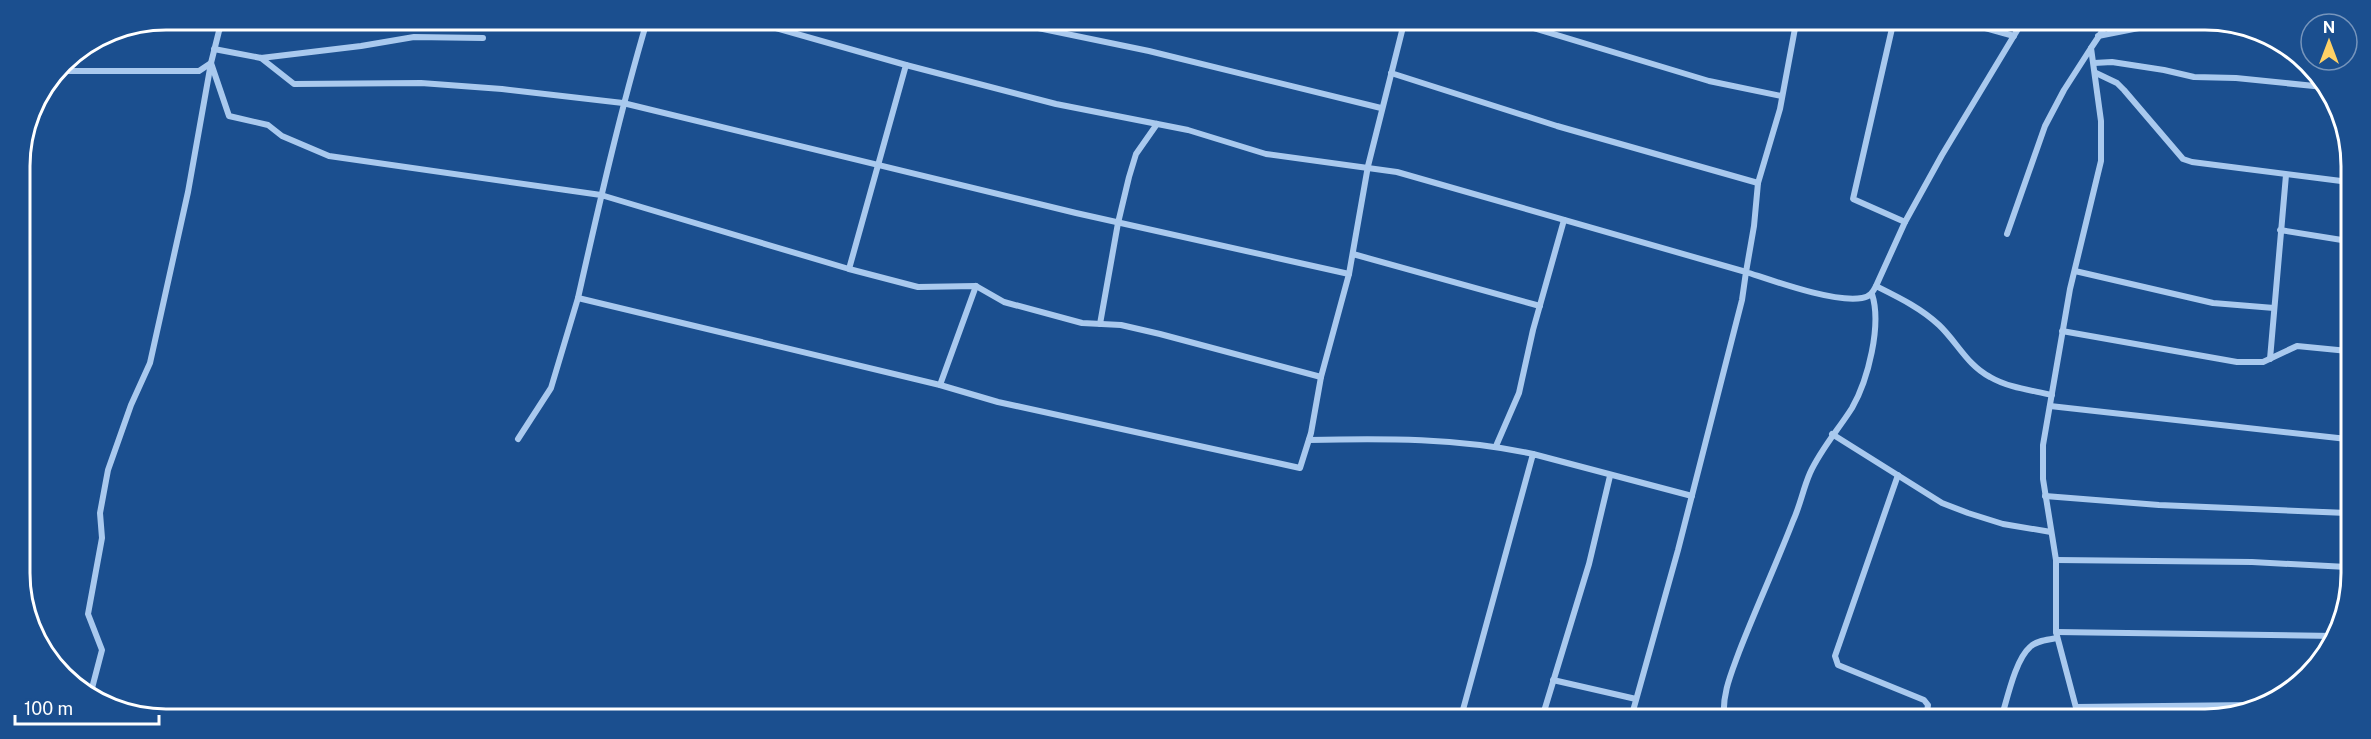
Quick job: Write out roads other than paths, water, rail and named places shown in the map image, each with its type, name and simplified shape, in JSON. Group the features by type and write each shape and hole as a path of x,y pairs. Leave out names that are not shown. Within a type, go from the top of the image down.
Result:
{"street":[{"path":"92,687 102,650 88,614 102,538 100,513 108,470 127,416 150,363 188,192 211,63 220,30"},
{"path":"518,439 550,388 578,298 622,103 644,30"},
{"path":"783,30 1056,104 1188,130 1266,154 1368,166 1397,172 1623,235 1820,294 1850,298 1863,298 1872,294 1905,222 1942,155 2018,30"},
{"path":"1048,30 1149,51 1381,108"},
{"path":"578,298 940,385 998,402 1300,468 1309,440 1321,377 1349,274 1368,166 1402,30"},
{"path":"1540,30 1709,81 1781,96"},
{"path":"1633,709 1692,496 1742,300 1754,226 1758,183 1780,109 1795,30"},
{"path":"1892,30 1853,199 1905,222"},
{"path":"1992,30 2014,36"},
{"path":"2007,234 2045,126 2064,90 2102,30"},
{"path":"2098,36 2128,30"},
{"path":"214,49 261,58 414,37 483,38"},
{"path":"2077,709 2057,635 2056,560 2045,496 2043,445 2074,271 2101,161 2102,138 2096,74 2091,48"},
{"path":"261,58 294,84 421,82 502,88 622,103 1118,223 1349,274"},
{"path":"2094,63 2112,62 2194,77 2236,78 2315,86"},
{"path":"69,71 199,71 211,63"},
{"path":"211,63 229,116 268,125 282,136 329,156 601,195 849,269 918,287 976,286 1004,302 1083,323 1121,325 1321,377"},
{"path":"849,269 906,65"},
{"path":"1391,73 1557,126 1758,183"},
{"path":"2096,74 2117,83 2183,159 2341,181"},
{"path":"1100,324 1118,223 1136,154 1157,124"},
{"path":"2270,359 2286,175"},
{"path":"1496,446 1519,393 1564,220"},
{"path":"2280,230 2341,240"},
{"path":"1353,254 1540,306"},
{"path":"2074,271 2213,303 2274,308"},
{"path":"940,385 976,286"},
{"path":"1876,286 1940,325 1974,366 1990,377 2011,386 2052,395"},
{"path":"1724,709 1723,698 1748,630 1794,520 1810,474 1832,435 1851,409 1860,390 1876,332 1876,307 1872,294"},
{"path":"2062,331 2237,362 2263,363 2297,346 2341,350"},
{"path":"2050,406 2341,438"},
{"path":"1832,435 1942,503 2003,524 2051,532"},
{"path":"1309,440 1372,438 1496,446 1692,496"},
{"path":"1463,709 1533,454"},
{"path":"1898,475 1835,656 1838,665 1924,700 1928,705 1927,709"},
{"path":"1545,709 1589,564 1610,476"},
{"path":"2045,496 2159,505 2341,513"},
{"path":"2056,560 2252,562 2341,567"},
{"path":"2004,709 2009,690 2029,647 2057,635 2326,636"},
{"path":"1553,680 1636,699"},
{"path":"2076,706 2236,705"}]}
